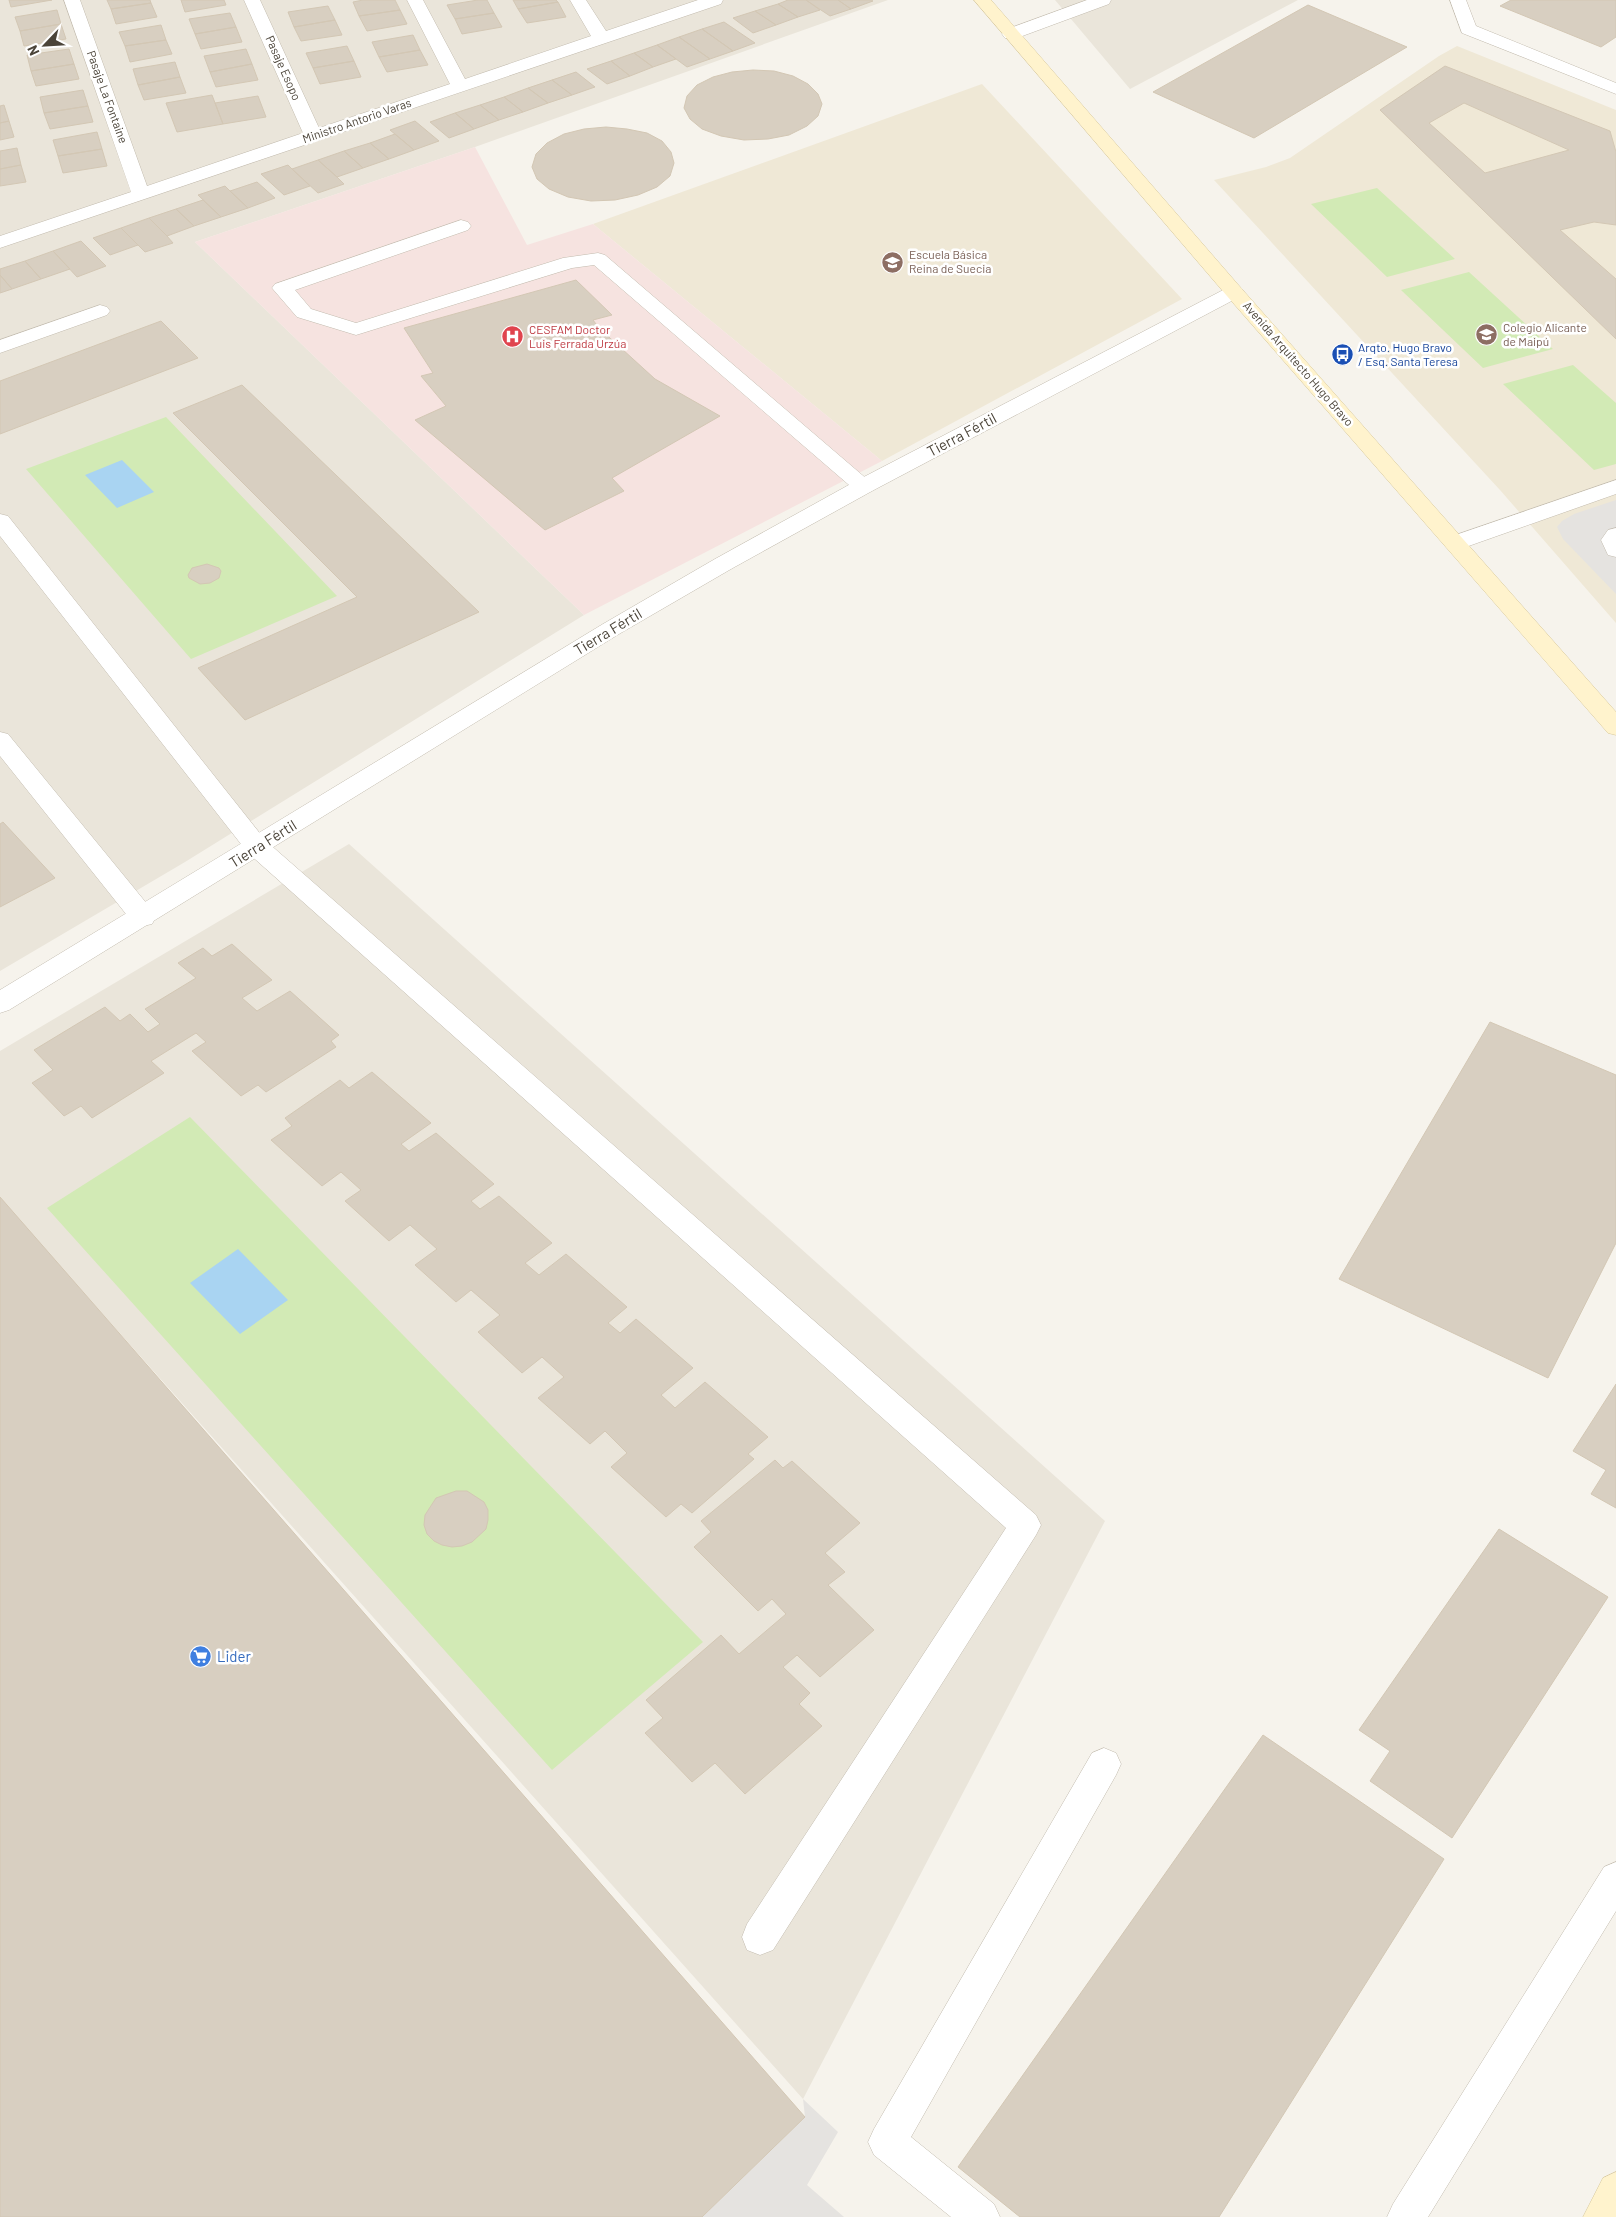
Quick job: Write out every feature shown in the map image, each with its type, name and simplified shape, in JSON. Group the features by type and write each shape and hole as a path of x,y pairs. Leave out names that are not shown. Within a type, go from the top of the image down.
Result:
{"street":[{"name":"Pasaje La Fontaine","path":"72,0 142,194"},
{"name":"Pasaje Esopo","path":"252,0 313,136"},
{"path":"415,0 460,86"},
{"path":"578,0 601,38"},
{"name":"Ministro Antorio Varas","path":"0,242 715,0"},
{"name":"Avenida Arquitecto Hugo Bravo","path":"982,0 1234,292 1616,727"},
{"path":"1011,34 1103,0"},
{"path":"1458,0 1468,29 1616,89"},
{"path":"461,226 282,288 304,313 356,329 570,262 598,259 864,486"},
{"name":"Tierra Fértil","path":"0,1003 610,629 864,486 1234,292"},
{"path":"0,347 100,310"},
{"path":"1455,543 1616,487"},
{"path":"0,521 257,847 1025,1525 760,1937"},
{"path":"1616,535 1612,540 1616,550"},
{"path":"0,740 143,917"},
{"path":"981,2217 886,2142 1104,1764"},
{"path":"1406,2217 1616,1879"},
{"path":"1602,2217 1616,2191"}],"shaded area":[{"path":"0,0 888,0 475,147 195,242 584,615 185,862 0,971"},
{"path":"1055,0 1298,0 1130,89"},
{"name":"Colegio Alicante de Maipú","path":"1457,46 1616,110 1616,623 1500,490 1214,180 1266,167 1290,158 1439,56"},
{"name":"Escuela Básica Reina de Suecia","path":"982,84 1182,299 882,461 593,224"},
{"name":"CESFAM Doctor Luis Ferrada Urzúa","path":"475,147 527,245 593,224 882,461 584,615 195,242"},
{"path":"1616,500 1616,594 1563,539 1557,527 1562,521 1574,514"},
{"path":"349,844 1105,1521 803,2099 0,1199 0,1051"},
{"path":"803,2099 838,2132 807,2185 844,2217 702,2217 805,2117"}],"green space":[{"path":"1377,188 1455,259 1387,277 1311,204"},
{"path":"1469,272 1553,349 1483,368 1401,290"},
{"path":"1573,365 1616,403 1616,464 1594,470 1503,384"},
{"path":"166,417 337,596 191,659 26,469"},
{"path":"190,1117 703,1642 552,1770 47,1208"}],"water":[{"path":"122,460 154,492 117,508 85,475"},
{"path":"238,1249 288,1300 240,1334 190,1283"}],"building":[{"path":"9,0 52,0 11,7"},
{"path":"107,0 150,0 151,3 111,9"},
{"path":"181,0 224,0 226,5 185,12"},
{"path":"363,0 395,0 400,10 359,16 353,2"},
{"path":"487,0 494,13 455,19 447,5"},
{"path":"513,0 556,0 558,2 518,9"},
{"path":"788,0 806,0 820,10 798,17 778,4"},
{"path":"806,0 838,0 851,9 830,16"},
{"path":"838,0 871,0 873,1 851,9"},
{"path":"1511,0 1616,0 1616,37 1601,47 1500,6"},
{"path":"558,2 566,17 527,23 518,9"},
{"path":"151,3 157,17 116,24 111,9"},
{"path":"778,4 798,17 776,25 755,11"},
{"path":"1308,5 1407,47 1254,138 1153,92"},
{"path":"328,6 335,20 294,27 288,12"},
{"path":"57,10 61,24 20,31 15,17"},
{"path":"400,10 407,24 367,31 359,16"},
{"path":"755,11 776,25 753,33 733,18"},
{"path":"230,13 236,27 195,34 189,19"},
{"path":"494,13 502,27 462,34 455,19"},
{"path":"335,20 342,35 301,41 294,27"},
{"path":"724,22 755,43 733,51 702,29"},
{"path":"61,24 66,39 24,46 20,31"},
{"path":"161,25 166,40 125,46 119,32"},
{"path":"236,27 242,42 201,49 195,34"},
{"path":"702,29 733,51 710,59 679,37"},
{"path":"413,35 420,50 379,57 372,42"},
{"path":"679,37 710,59 687,67 657,45"},
{"path":"166,40 172,54 130,62 125,46"},
{"path":"657,45 676,59 653,67 634,53"},
{"path":"347,46 354,61 313,68 306,53"},
{"path":"69,49 74,64 31,71 27,55"},
{"path":"246,49 252,64 210,72 204,56"},
{"path":"420,50 428,65 387,72 379,57"},
{"path":"634,53 653,67 630,76 611,61"},
{"path":"354,61 361,77 320,84 313,68"},
{"path":"611,61 630,76 607,84 587,69"},
{"path":"175,62 180,77 138,85 133,69"},
{"path":"74,64 79,79 36,86 31,71"},
{"path":"252,64 258,80 216,87 210,72"},
{"path":"1445,66 1610,131 1616,152 1616,225 1594,222 1560,230 1616,279 1616,339 1380,110","holes":["1464,103 1569,150 1485,173 1429,123"]},
{"path":"774,71 793,76 808,84 818,94 822,104 818,116 807,126 789,135 768,139 744,140 721,136 702,129 690,119 684,108 687,96 697,85 713,77 732,72"},
{"path":"576,72 595,87 572,95 552,80"},
{"path":"180,77 186,93 144,100 138,85"},
{"path":"552,80 572,95 548,103 528,88"},
{"path":"528,88 548,103 523,112 504,97"},
{"path":"83,90 88,106 44,113 40,97"},
{"path":"212,95 223,124 177,132 166,103"},
{"path":"258,96 266,117 223,124 215,103"},
{"path":"504,97 523,112 499,120 480,105"},
{"path":"4,105 9,121 0,123 0,106"},
{"path":"480,105 499,120 474,129 455,113"},
{"path":"88,106 93,122 50,129 44,113"},
{"path":"455,113 474,129 449,138 430,122"},
{"path":"9,121 14,137 0,140 0,123"},
{"path":"415,121 439,141 414,150 390,130"},
{"path":"606,127 647,133 662,141 671,152 674,163 670,176 657,187 638,195 615,200 591,201 568,197 549,189 537,179 532,167 536,154 547,143 564,134 584,129"},
{"path":"97,132 102,149 58,156 53,140"},
{"path":"395,134 414,150 389,159 370,143"},
{"path":"370,143 389,159 363,168 344,151"},
{"path":"17,148 21,165 0,169 0,151"},
{"path":"102,149 107,166 63,173 58,156"},
{"path":"344,151 363,168 337,177 318,160"},
{"path":"318,160 344,184 318,193 292,169"},
{"path":"21,165 26,182 0,186 0,169"},
{"path":"288,165 310,186 284,195 261,174"},
{"path":"257,182 275,198 248,208 230,191"},
{"path":"225,186 248,208 221,217 198,195"},
{"path":"203,200 221,217 194,226 176,209"},
{"path":"176,209 194,226 167,236 149,218"},
{"path":"149,218 173,243 145,252 121,228"},
{"path":"121,228 138,245 110,255 93,238"},
{"path":"81,241 106,266 77,277 53,251"},
{"path":"53,251 70,269 41,279 25,261"},
{"path":"25,261 41,279 12,289 0,275 0,269"},
{"path":"0,275 12,289 0,293"},
{"path":"576,280 612,315 593,320 599,328 655,379 720,416 612,478 624,491 545,530 415,420 446,406 421,376 433,373 404,328"},
{"path":"161,321 198,358 0,434 0,381"},
{"path":"242,385 479,612 245,720 198,668 357,597 173,413"},
{"path":"207,564 219,568 221,571 219,578 210,583 200,584 189,578 188,575 192,568"},
{"path":"3,822 55,878 0,907 0,824"},
{"path":"232,944 272,980 242,998 257,1011 290,991 339,1035 331,1041 336,1047 266,1092 258,1085 241,1096 192,1051 206,1042 196,1033 151,1061 164,1073 92,1118 81,1106 64,1116 32,1083 53,1070 34,1050 105,1007 120,1021 130,1014 148,1032 160,1024 145,1009 196,978 178,963 203,948 212,956"},
{"path":"1490,1022 1616,1075 1616,1243 1548,1378 1339,1279"},
{"path":"372,1072 431,1123 401,1144 409,1151 436,1133 494,1184 471,1201 480,1209 499,1196 552,1243 525,1263 539,1275 566,1254 627,1307 608,1323 620,1333 636,1319 693,1368 661,1395 675,1408 705,1382 768,1437 748,1454 754,1459 692,1513 681,1504 666,1517 611,1467 627,1453 605,1431 590,1444 538,1398 564,1377 542,1357 522,1373 478,1332 500,1315 471,1290 456,1302 415,1265 437,1249 410,1225 389,1241 345,1201 361,1190 341,1172 322,1186 271,1140 292,1126 285,1118 340,1080 349,1088"},
{"name":"Lider","path":"0,1197 805,2117 702,2217 0,2217"},
{"path":"1616,1384 1616,1508 1591,1494 1606,1470 1573,1451"},
{"path":"775,1460 783,1468 792,1461 860,1523 825,1553 845,1572 828,1585 874,1630 820,1677 797,1655 783,1667 810,1693 799,1704 822,1726 745,1794 715,1763 692,1782 645,1733 663,1718 646,1700 721,1635 739,1654 786,1614 772,1599 758,1611 694,1547 711,1532 701,1521"},
{"path":"456,1491 467,1491 484,1502 488,1510 488,1520 486,1529 472,1542 452,1547 434,1541 427,1534 424,1525 425,1515 436,1498"},
{"path":"1499,1529 1608,1597 1452,1838 1370,1781 1390,1751 1359,1730"},
{"path":"1263,1735 1444,1859 1219,2217 1020,2217 958,2167"}],"place":[{"name":"Escuela Básica Reina de Suecia","path":"893,262"},
{"name":"Colegio Alicante de Maipú","path":"1487,335"},
{"name":"CESFAM Doctor Luis Ferrada Urzúa","path":"513,337"},
{"name":"Arqto. Hugo Bravo / Esq. Santa Teresa","path":"1342,355"},
{"name":"Lider","path":"201,1657"}]}
